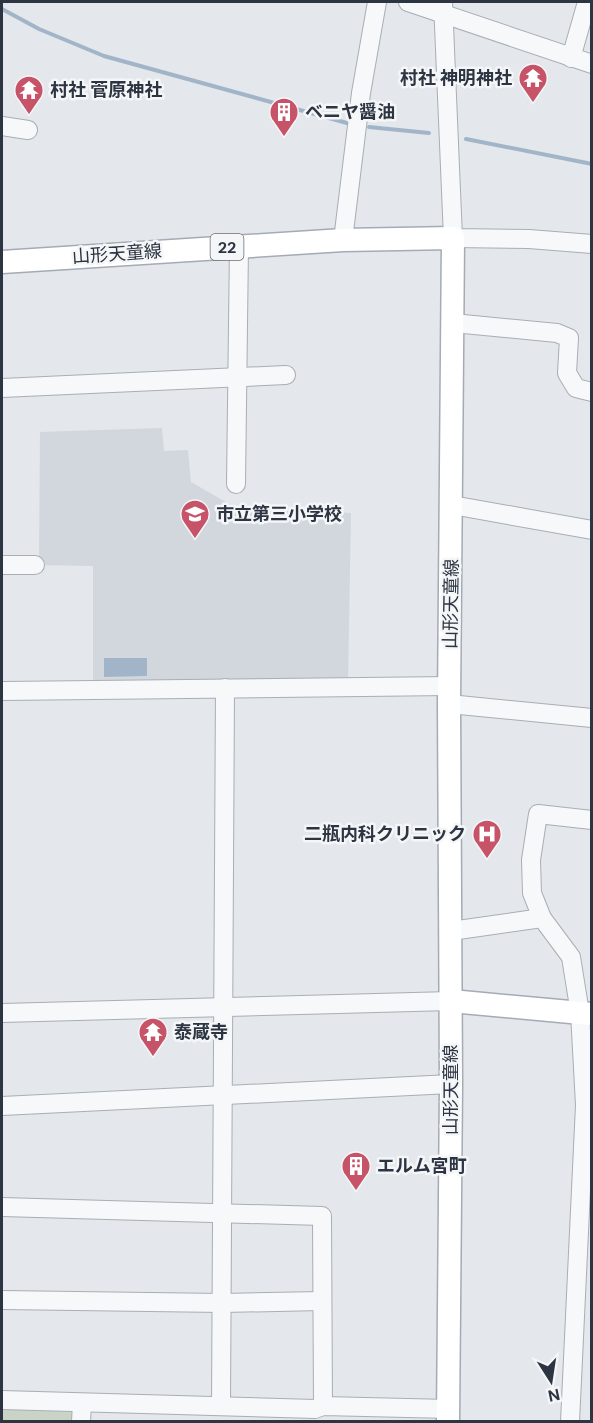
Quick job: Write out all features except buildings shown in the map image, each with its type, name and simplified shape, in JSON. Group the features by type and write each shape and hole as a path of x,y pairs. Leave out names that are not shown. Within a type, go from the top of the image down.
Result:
{"main road":[{"name":"山形天童線","path":"2,262 343,240 453,238 449,695 451,1084 448,1415"},
{"path":"451,1001 586,1013"}],"street":[{"path":"343,240 361,93 376,2"},
{"path":"408,2 443,8 591,64"},
{"path":"571,58 587,2"},
{"path":"443,8 453,238 530,239 591,244"},
{"path":"2,126 28,130"},
{"path":"236,484 239,246"},
{"path":"453,323 557,333 569,338 567,373 576,388 591,392"},
{"path":"2,388 286,375"},
{"path":"452,505 591,530"},
{"path":"2,565 35,565"},
{"path":"220,1405 223,1303 225,688"},
{"path":"2,691 225,688 449,695 591,718"},
{"path":"570,1422 584,1284 588,1105 586,1013 571,957 542,918 532,893 531,860 538,814 591,820"},
{"path":"450,931 542,918"},
{"path":"2,1012 451,1001"},
{"path":"2,1107 451,1084"},
{"path":"2,1207 322,1216 318,1412"},
{"path":"2,1300 223,1303 322,1301"},
{"path":"2,1401 220,1405 318,1412 448,1415"},
{"path":"81,1422 82,1403"}],"shaded area":[{"name":"市立第三小学校","path":"162,428 164,451 188,450 191,482 231,505 351,513 348,682 93,685 93,566 39,565 40,432"}],"green space":[{"path":"2,1400 82,1403 81,1421 2,1422"}],"water":[{"path":"104,658 147,658 147,676 104,677"}],"waterway":[{"path":"2,9 39,29 104,56 347,123"},
{"path":"369,127 429,133"},
{"path":"466,139 592,164"}],"place":[{"name":"村社 神明神社","path":"533,104"},
{"name":"村社 菅原神社","path":"29,116"},
{"name":"ベニヤ醤油","path":"284,138"},
{"name":"市立第三小学校","path":"195,540"},
{"name":"二瓶内科クリニック","path":"487,860"},
{"name":"泰蔵寺","path":"153,1058"},
{"name":"エルム宮町","path":"356,1192"}]}
